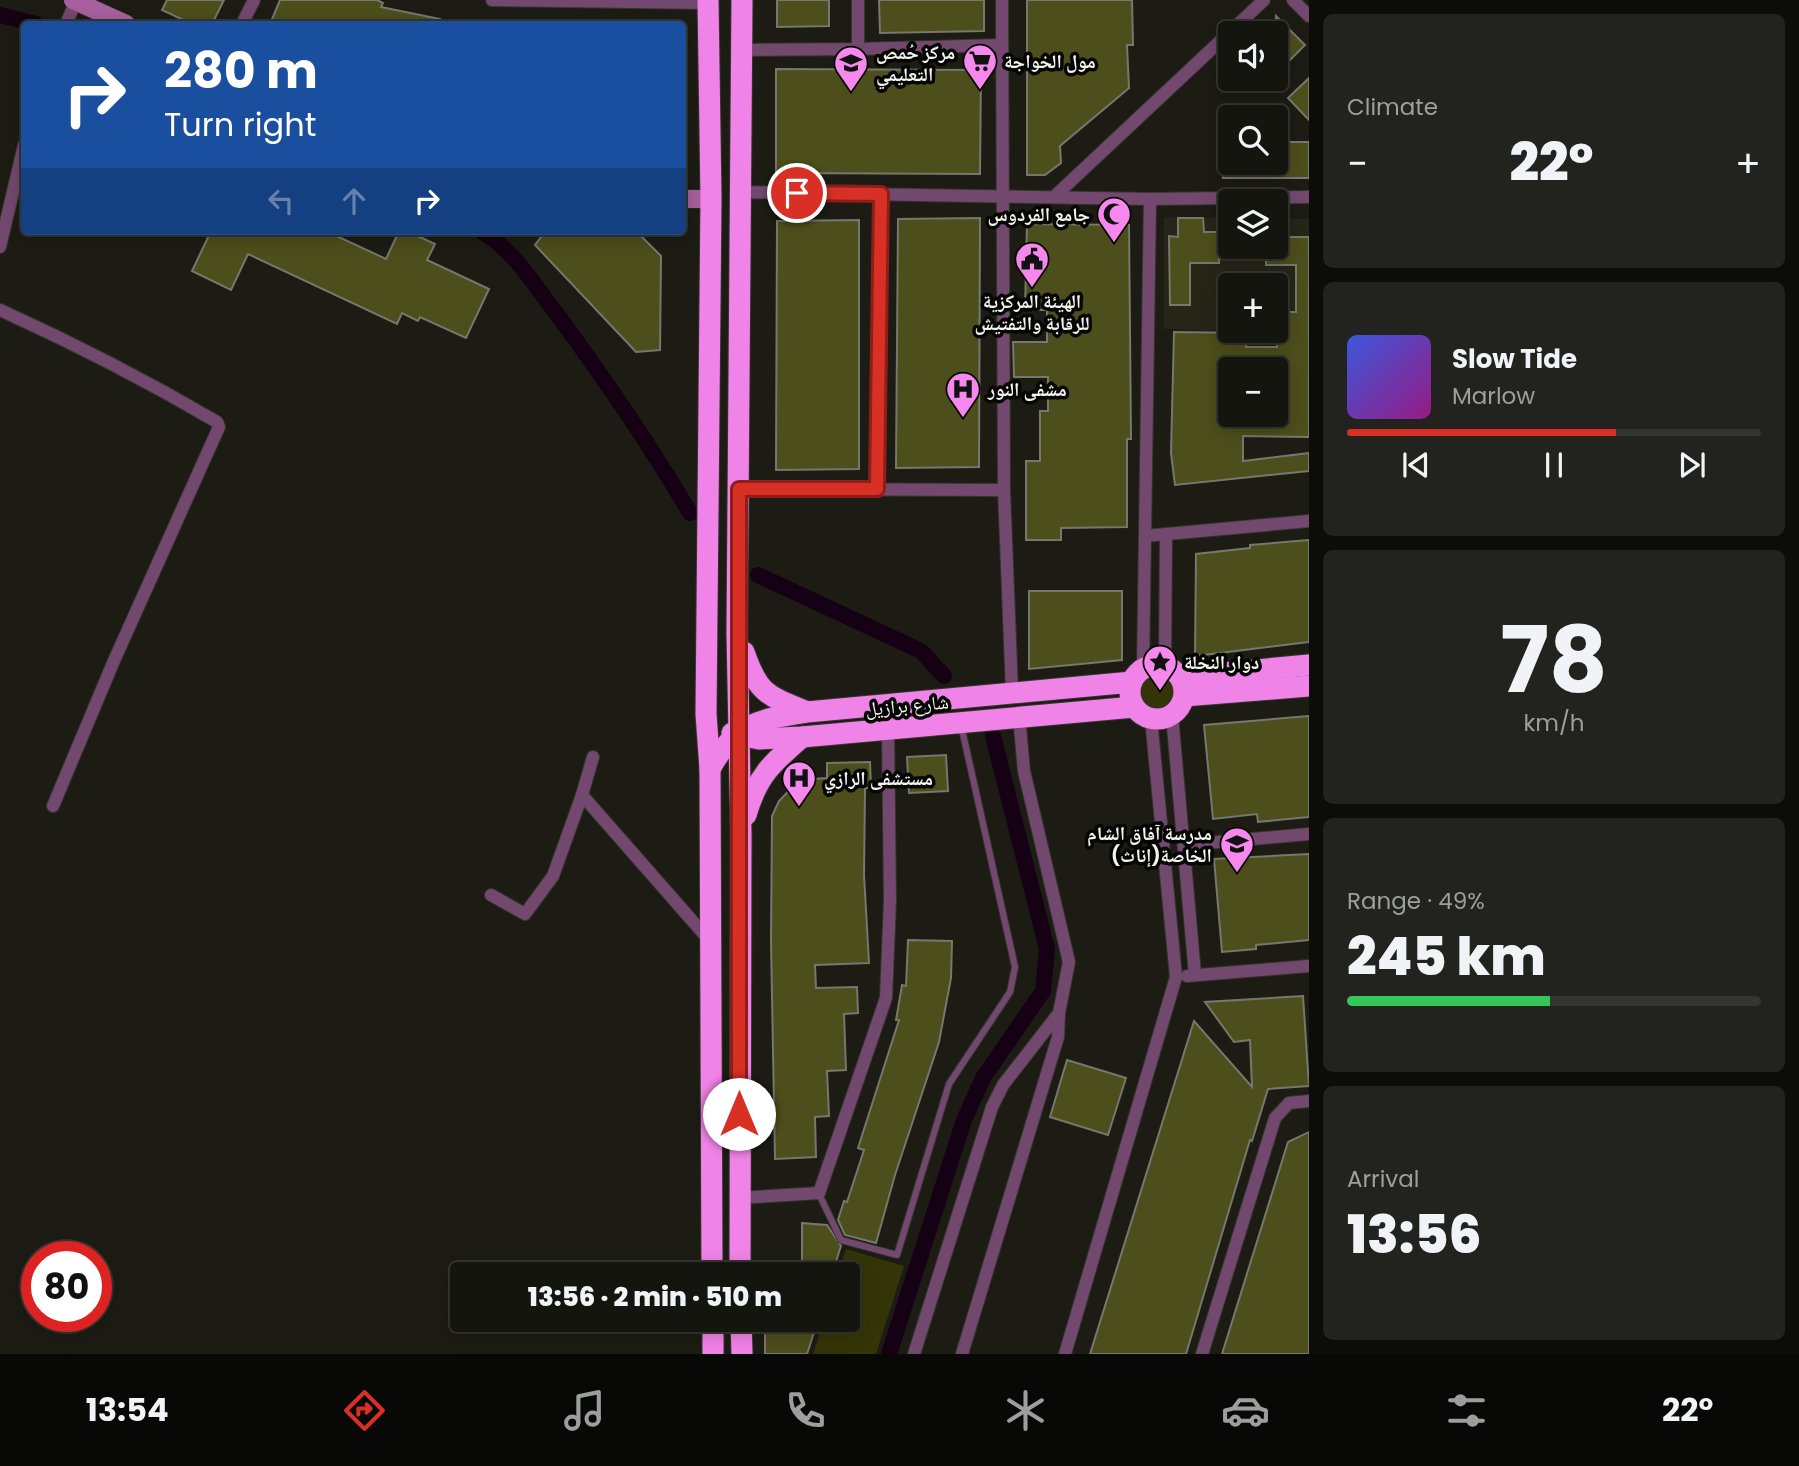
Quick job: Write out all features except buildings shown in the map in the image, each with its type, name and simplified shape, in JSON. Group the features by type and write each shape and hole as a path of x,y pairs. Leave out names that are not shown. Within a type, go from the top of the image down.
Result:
{"highway":[{"path":"740,1262 741,834 737,633 742,0"},
{"path":"708,2 711,199 706,714 709,769 712,1262"},
{"name":"شارع برازيل","path":"737,633 754,680 778,700 807,712 1012,692 1138,675 1177,680"},
{"path":"1177,680 1309,664"},
{"path":"1138,675 1130,691 1134,706 1162,717 1177,680"},
{"path":"1177,680 1309,685"},
{"name":"شارع برازيل","path":"738,735 759,739 802,737 1134,706"},
{"path":"709,769 722,746 758,719 807,712"},
{"path":"706,714 723,731 738,735"},
{"path":"741,834 754,788 766,768 802,737"},
{"path":"713,1332 713,1354"},
{"path":"741,1332 741,1354"}],"main road":[{"path":"74,1 119,21"},
{"path":"686,199 711,199"}],"street":[{"path":"244,21 254,0"},
{"path":"492,0 708,2"},
{"path":"858,0 858,49"},
{"path":"1002,0 1004,490 1012,692"},
{"path":"1293,0 1309,16"},
{"path":"68,21 74,1"},
{"path":"1056,195 1259,2"},
{"path":"742,50 1002,45"},
{"path":"0,247 21,158"},
{"path":"742,192 1056,195 1150,199 1309,197"},
{"path":"877,489 881,194"},
{"path":"1138,675 1145,536 1150,199"},
{"path":"0,310 159,388 217,422 219,427 113,663 53,806"},
{"path":"739,489 1004,490"},
{"path":"1145,536 1309,521"},
{"path":"1166,534 1177,680"},
{"path":"962,1354 1058,1037 1059,1013 1069,962 1024,771 1019,716"},
{"path":"1162,717 1184,845 1195,975"},
{"path":"1065,1354 1176,977 1162,717"},
{"path":"738,1198 819,1193 886,998 890,901 888,729"},
{"path":"491,895 525,914 553,876 593,757"},
{"path":"582,794 710,941"},
{"path":"1184,845 1309,834"},
{"path":"1176,977 1309,966"},
{"path":"914,1354 992,1107 1003,1084 1059,1013"},
{"path":"1202,1354 1275,1118 1289,1103 1309,1101"}],"lane":[{"path":"819,1193 841,1240 897,1255 949,1084 1010,992 1015,967 961,723"}],"shaded area":[{"path":"1164,217 1218,218 1218,259 1288,259 1288,219 1309,219 1309,334 1288,333 1288,273 1218,273 1218,331 1164,329"},
{"path":"1157,676 1168,681 1173,692 1168,703 1157,708 1146,703 1141,692 1146,681"},
{"path":"846,1249 904,1266 876,1354 813,1354 820,1332 860,1332 860,1262 842,1262"}],"waterway":[{"path":"0,15 24,21"},
{"path":"487,235 513,257 531,279 626,411 690,513"},
{"path":"758,575 921,651 944,676"},
{"path":"889,1354 964,1120 983,1078 1043,991 1047,949 993,736"}],"place":[{"name":"مول الخواجة","path":"980,91"},
{"name":"مركز حُمص التعليمي","path":"851,93"},
{"name":"جامع الفردوس","path":"1114,244"},
{"name":"الهيئة المركزية للرقابة والتفتيش","path":"1032,289"},
{"name":"مشفى النور","path":"963,419"},
{"name":"دوار النخلة","path":"1160,692"},
{"name":"مستشفى الرازي","path":"799,808"},
{"name":"مدرسة آفاق الشام الخاصة(إناث)","path":"1237,874"}],"route":[{"path":"739,1114 739,489 877,489 881,194 797,193"}]}
